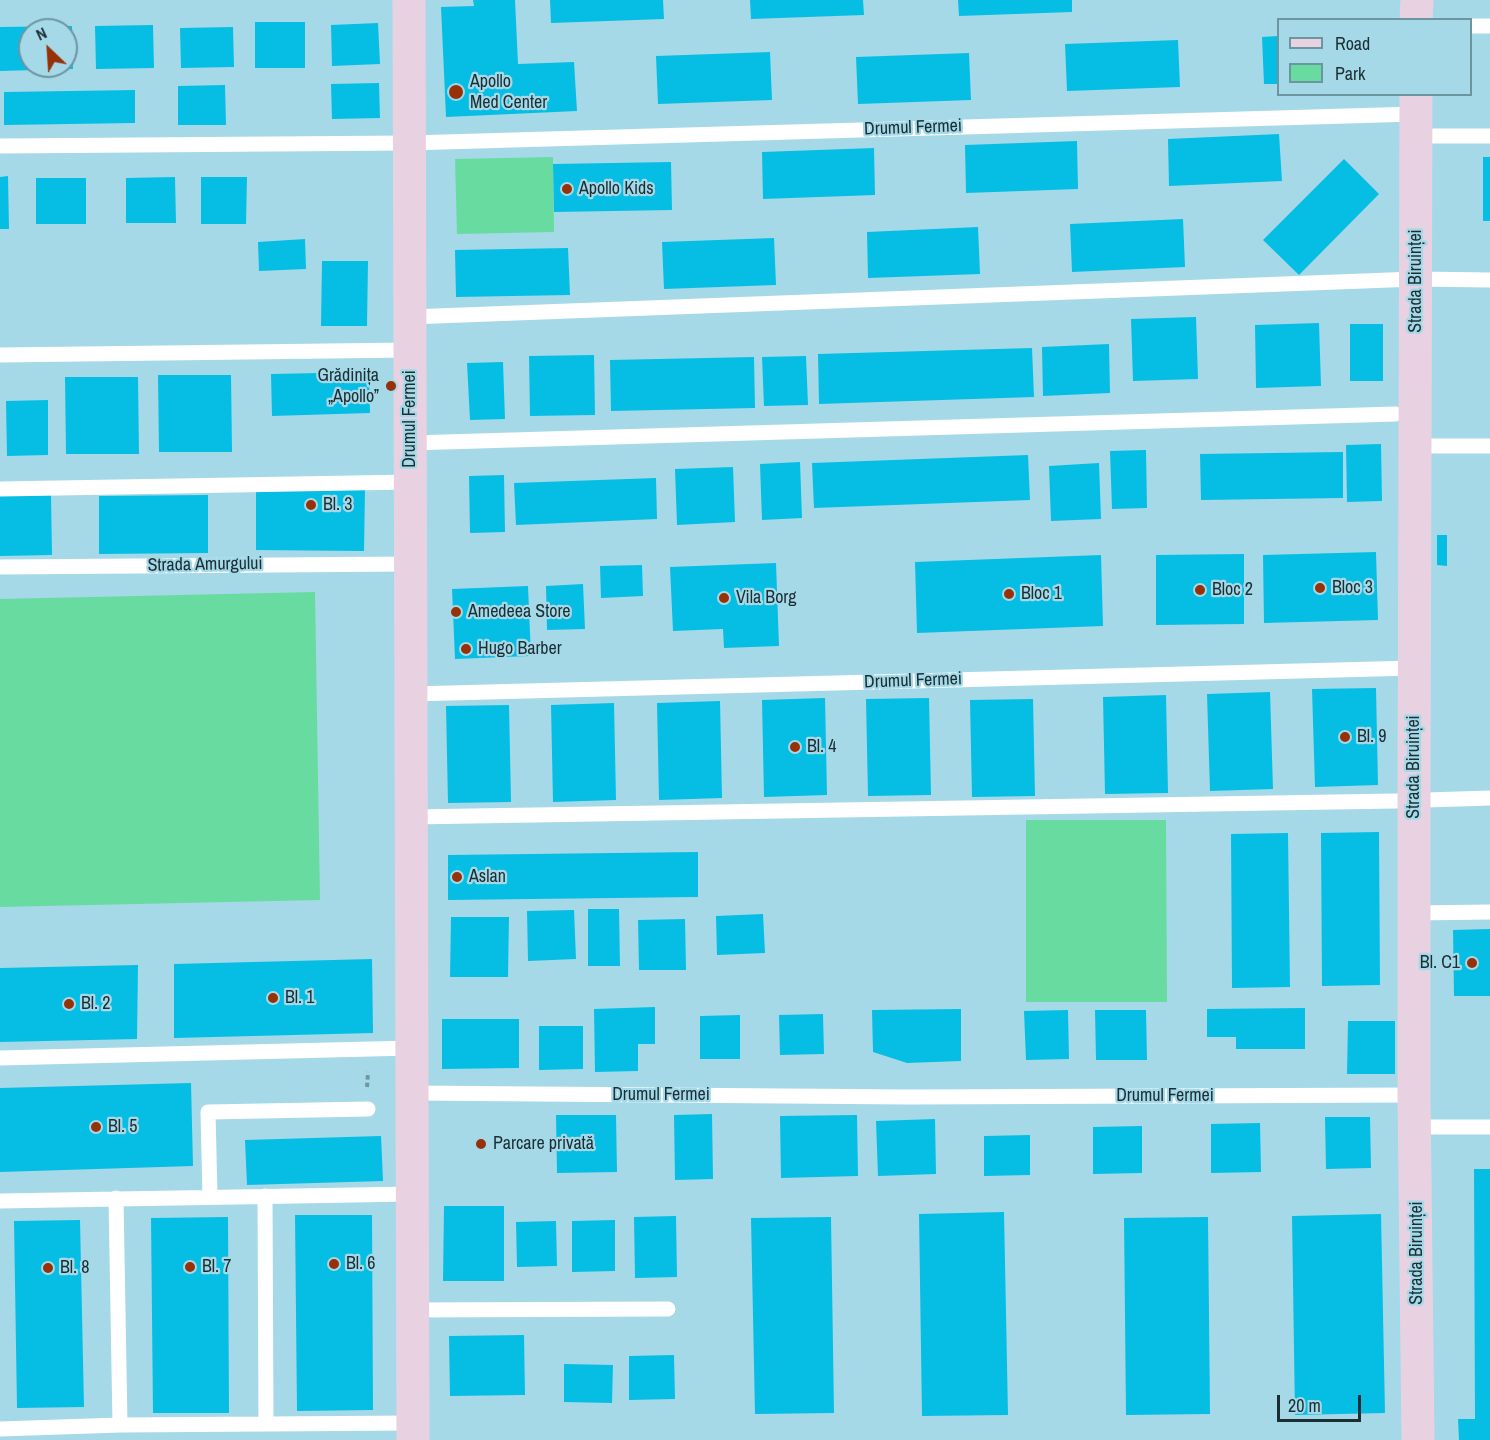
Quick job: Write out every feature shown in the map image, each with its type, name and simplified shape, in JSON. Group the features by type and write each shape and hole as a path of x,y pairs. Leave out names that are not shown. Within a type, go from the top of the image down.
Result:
{"street":[{"name":"Drumul Fermei","path":"409,0 413,1432"},
{"path":"1416,0 1416,18"},
{"name":"Strada Biruinței","path":"1416,115 1414,1095 1418,1440"}],"lane":[{"path":"1472,26 1490,26"},
{"name":"Drumul Fermei","path":"409,143 1416,115 1490,136"},
{"path":"0,146 409,143"},
{"path":"410,318 1416,279 1490,280"},
{"path":"0,355 410,350"},
{"path":"410,443 1396,414"},
{"path":"1415,446 1490,446"},
{"path":"0,489 410,482"},
{"name":"Strada Amurgului","path":"0,567 411,564"},
{"name":"Drumul Fermei","path":"411,694 1414,668"},
{"path":"411,817 1490,798"},
{"path":"1414,913 1490,912"},
{"path":"0,1058 412,1048"},
{"name":"Drumul Fermei","path":"412,1094 909,1097 1414,1095"},
{"path":"210,1197 208,1112 368,1109"},
{"path":"1415,1127 1490,1127"},
{"path":"0,1201 412,1194"},
{"path":"265,1196 266,1424"},
{"path":"116,1198 120,1425"},
{"path":"412,1310 668,1309"},
{"path":"0,1429 266,1424 413,1432"}],"green space":[{"path":"553,157 554,232 457,234 455,159"},
{"path":"315,592 320,900 0,907 0,599"},
{"path":"1026,820 1166,820 1167,1002 1026,1002"}],"building":[{"path":"473,0 515,0 518,64 574,62 577,111 446,117 441,7 474,6"},
{"path":"550,0 663,0 664,19 551,23"},
{"path":"750,0 863,0 864,15 751,19"},
{"path":"958,0 1072,0 1072,12 959,16"},
{"path":"255,22 305,22 305,68 255,68"},
{"path":"378,23 380,64 332,66 331,25"},
{"path":"153,25 154,68 96,69 95,26"},
{"path":"0,27 18,27 18,71 0,71"},
{"path":"233,27 234,67 181,68 180,28"},
{"path":"1277,36 1277,84 1264,84 1262,37"},
{"path":"1178,40 1180,87 1067,91 1065,44"},
{"path":"770,52 772,100 658,104 656,56"},
{"path":"969,53 971,100 858,104 856,57"},
{"path":"379,83 380,118 332,119 331,84"},
{"path":"225,85 226,125 178,125 178,86"},
{"path":"135,90 135,123 4,125 4,92"},
{"path":"1279,134 1282,181 1169,186 1168,139"},
{"path":"1077,141 1078,189 966,193 965,145"},
{"path":"874,148 875,195 763,199 762,152"},
{"path":"1483,157 1490,157 1490,221 1483,221"},
{"path":"1344,159 1379,194 1299,275 1263,240"},
{"path":"671,162 672,210 554,212 553,164"},
{"path":"8,176 9,229 0,229 0,177"},
{"path":"175,177 176,223 126,223 126,178"},
{"path":"201,177 247,177 246,224 201,224"},
{"path":"36,178 86,178 86,224 36,224"},
{"path":"1183,219 1185,267 1072,272 1070,224"},
{"path":"978,227 980,274 868,278 867,232"},
{"path":"774,238 776,285 664,289 662,242"},
{"path":"305,239 306,269 259,271 258,242"},
{"path":"568,248 570,295 456,297 455,250"},
{"path":"322,261 368,261 367,326 321,326"},
{"path":"1196,317 1198,379 1133,381 1131,319"},
{"path":"1319,323 1321,386 1256,388 1255,325"},
{"path":"1350,324 1383,324 1383,381 1350,381"},
{"path":"1109,344 1110,393 1043,396 1042,347"},
{"path":"1032,348 1034,397 819,404 818,354"},
{"path":"594,355 595,415 530,416 529,356"},
{"path":"806,356 808,405 764,406 762,357"},
{"path":"754,357 755,408 611,411 610,360"},
{"path":"503,362 505,419 470,420 467,363"},
{"path":"369,372 370,413 272,416 271,374"},
{"path":"158,375 231,375 232,452 159,452"},
{"path":"65,377 138,377 139,454 66,454"},
{"path":"48,400 48,455 7,456 6,401"},
{"path":"1381,444 1382,501 1347,502 1346,445"},
{"path":"1146,450 1147,508 1112,509 1110,451"},
{"path":"1343,452 1343,498 1201,500 1200,454"},
{"path":"1028,455 1030,500 814,508 812,463"},
{"path":"800,462 802,518 762,520 760,464"},
{"path":"1099,463 1101,519 1051,521 1049,466"},
{"path":"733,467 735,522 677,525 675,469"},
{"path":"504,475 505,532 470,533 469,476"},
{"path":"656,478 657,519 516,525 514,483"},
{"name":"Bl. 3","path":"256,490 365,490 364,551 256,550"},
{"path":"51,495 52,555 0,556 0,496"},
{"path":"208,495 208,553 99,554 99,496"},
{"path":"1437,535 1447,535 1447,566 1437,565"},
{"name":"Bloc 3","path":"1376,552 1378,620 1264,623 1263,555"},
{"name":"Bloc 2","path":"1244,554 1244,624 1156,625 1156,555"},
{"name":"Bloc 1","path":"1101,555 1103,626 917,633 915,562"},
{"name":"Vila Borg","path":"776,563 779,646 724,648 723,629 673,631 670,567"},
{"path":"642,565 643,596 601,598 600,566"},
{"path":"583,584 585,629 547,630 546,586"},
{"path":"528,586 531,656 455,659 452,589"},
{"name":"Bl. 9","path":"1376,688 1378,785 1315,787 1312,689"},
{"path":"1270,692 1273,789 1210,791 1207,694"},
{"path":"1166,695 1168,793 1105,794 1103,697"},
{"name":"Bl. 4","path":"825,698 827,795 764,797 762,700"},
{"path":"929,698 931,795 868,796 866,699"},
{"path":"1033,699 1035,796 972,797 970,700"},
{"path":"720,701 722,798 659,800 657,703"},
{"path":"614,703 616,800 553,802 551,705"},
{"path":"509,705 511,802 448,803 446,706"},
{"path":"1379,832 1380,985 1322,986 1321,833"},
{"path":"1288,833 1290,987 1232,988 1231,834"},
{"path":"698,852 698,897 448,900 448,855"},
{"path":"588,909 619,909 620,966 588,966"},
{"path":"574,910 576,959 528,961 527,911"},
{"path":"763,914 765,953 717,955 716,916"},
{"path":"451,917 509,917 508,977 450,977"},
{"path":"685,919 686,970 639,970 638,920"},
{"name":"Bl. C1","path":"1490,929 1490,996 1454,996 1453,930"},
{"name":"Bl. 1","path":"372,959 373,1033 174,1038 174,964"},
{"name":"Bl. 2","path":"138,965 137,1039 0,1042 0,968"},
{"path":"655,1007 655,1044 638,1044 638,1071 595,1072 594,1009"},
{"path":"1305,1008 1305,1049 1236,1049 1236,1037 1207,1037 1207,1009"},
{"path":"961,1009 961,1061 907,1063 873,1052 872,1010"},
{"path":"1068,1010 1069,1059 1026,1060 1024,1011"},
{"path":"1095,1010 1146,1010 1147,1060 1096,1060"},
{"path":"823,1014 824,1054 780,1055 779,1015"},
{"path":"740,1015 740,1059 700,1059 700,1016"},
{"path":"442,1019 519,1019 519,1068 442,1069"},
{"path":"1348,1021 1395,1021 1395,1074 1347,1074"},
{"path":"539,1026 583,1026 583,1069 539,1070"},
{"name":"Bl. 5","path":"191,1083 193,1166 0,1172 0,1088"},
{"path":"712,1114 713,1179 675,1180 674,1115"},
{"path":"556,1115 616,1115 617,1172 557,1173"},
{"path":"857,1115 858,1176 781,1178 780,1116"},
{"path":"1325,1117 1370,1117 1371,1168 1326,1169"},
{"path":"935,1119 936,1174 878,1176 876,1121"},
{"path":"1260,1123 1261,1172 1211,1173 1211,1124"},
{"path":"1142,1126 1142,1173 1093,1174 1093,1127"},
{"path":"1030,1135 1030,1175 984,1176 984,1136"},
{"path":"381,1136 383,1181 247,1185 245,1140"},
{"path":"1474,1169 1490,1169 1490,1440 1459,1440 1458,1419 1475,1419"},
{"path":"444,1206 504,1206 504,1281 443,1281"},
{"path":"1004,1212 1008,1415 922,1416 919,1214"},
{"path":"1381,1214 1385,1413 1295,1415 1292,1216"},
{"name":"Bl. 6","path":"295,1215 372,1215 373,1410 297,1411"},
{"path":"676,1216 677,1277 635,1278 634,1217"},
{"name":"Bl. 7","path":"228,1217 229,1413 153,1413 151,1218"},
{"path":"831,1217 834,1413 755,1414 751,1218"},
{"path":"1208,1217 1210,1414 1126,1415 1124,1218"},
{"name":"Bl. 8","path":"80,1220 84,1407 17,1408 14,1221"},
{"path":"615,1220 615,1271 572,1272 572,1221"},
{"path":"556,1221 557,1266 517,1267 516,1222"},
{"path":"524,1335 525,1395 450,1396 449,1336"},
{"path":"674,1355 675,1399 629,1400 629,1356"},
{"path":"564,1364 613,1365 612,1403 564,1402"}],"place":[{"name":"Apollo Med Center","path":"456,92"},
{"name":"Apollo Kids","path":"567,189"},
{"name":"Grădinița „Apollo”","path":"391,386"},
{"name":"Bl. 3","path":"311,505"},
{"name":"Bloc 3","path":"1320,588"},
{"name":"Bloc 2","path":"1200,590"},
{"name":"Bloc 1","path":"1009,594"},
{"name":"Vila Borg","path":"724,598"},
{"name":"Amedeea Store","path":"456,612"},
{"name":"Hugo Barber","path":"466,649"},
{"name":"Bl. 9","path":"1345,737"},
{"name":"Bl. 4","path":"795,747"},
{"name":"Aslan","path":"457,877"},
{"name":"Bl. C1","path":"1472,963"},
{"name":"Bl. 1","path":"273,998"},
{"name":"Bl. 2","path":"69,1004"},
{"name":"Bl. 5","path":"96,1127"},
{"name":"Parcare privată","path":"481,1144"},
{"name":"Bl. 6","path":"334,1264"},
{"name":"Bl. 7","path":"190,1267"},
{"name":"Bl. 8","path":"48,1268"}]}
